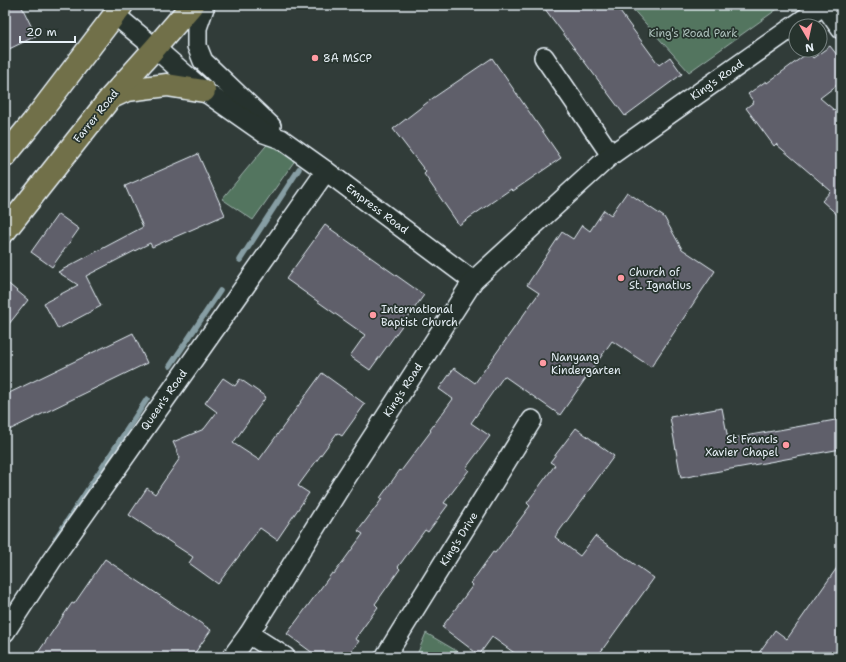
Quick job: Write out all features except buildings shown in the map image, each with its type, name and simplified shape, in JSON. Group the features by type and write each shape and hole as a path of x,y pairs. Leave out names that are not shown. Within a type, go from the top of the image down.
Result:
{"highway":[{"name":"Farrer Road","path":"5,231 111,97 192,5"},
{"path":"5,156 119,10"},
{"path":"111,97 128,90 167,85 204,91"}],"street":[{"name":"Empress Road","path":"205,5 197,28 196,46 203,61 270,125 281,139"},
{"path":"824,5 841,29"},
{"name":"King's Road","path":"232,657 249,634 344,481 473,281 611,155 824,5"},
{"name":"Empress Road","path":"119,10 155,48 204,91 264,133 281,139 473,281"},
{"path":"544,57 611,155"},
{"name":"Queen's Road","path":"5,632 52,560 326,171"},
{"name":"King's Drive","path":"385,657 532,420"},
{"path":"249,634 284,657"}],"green space":[{"name":"King's Road Park","path":"629,5 783,5 689,72"},
{"path":"270,141 298,156 253,220 222,199"},
{"path":"426,633 467,657 416,657"}],"waterway":[{"path":"240,260 299,169"},
{"path":"170,366 220,291"},
{"path":"56,538 147,399"}],"place":[{"name":"8A MSCP","path":"315,58"},
{"name":"Church of St. Ignatius","path":"621,278"},
{"name":"International Baptist Church","path":"373,315"},
{"name":"Nanyang Kindergarten","path":"543,363"},
{"name":"St Francis Xavier Chapel","path":"786,445"}]}
